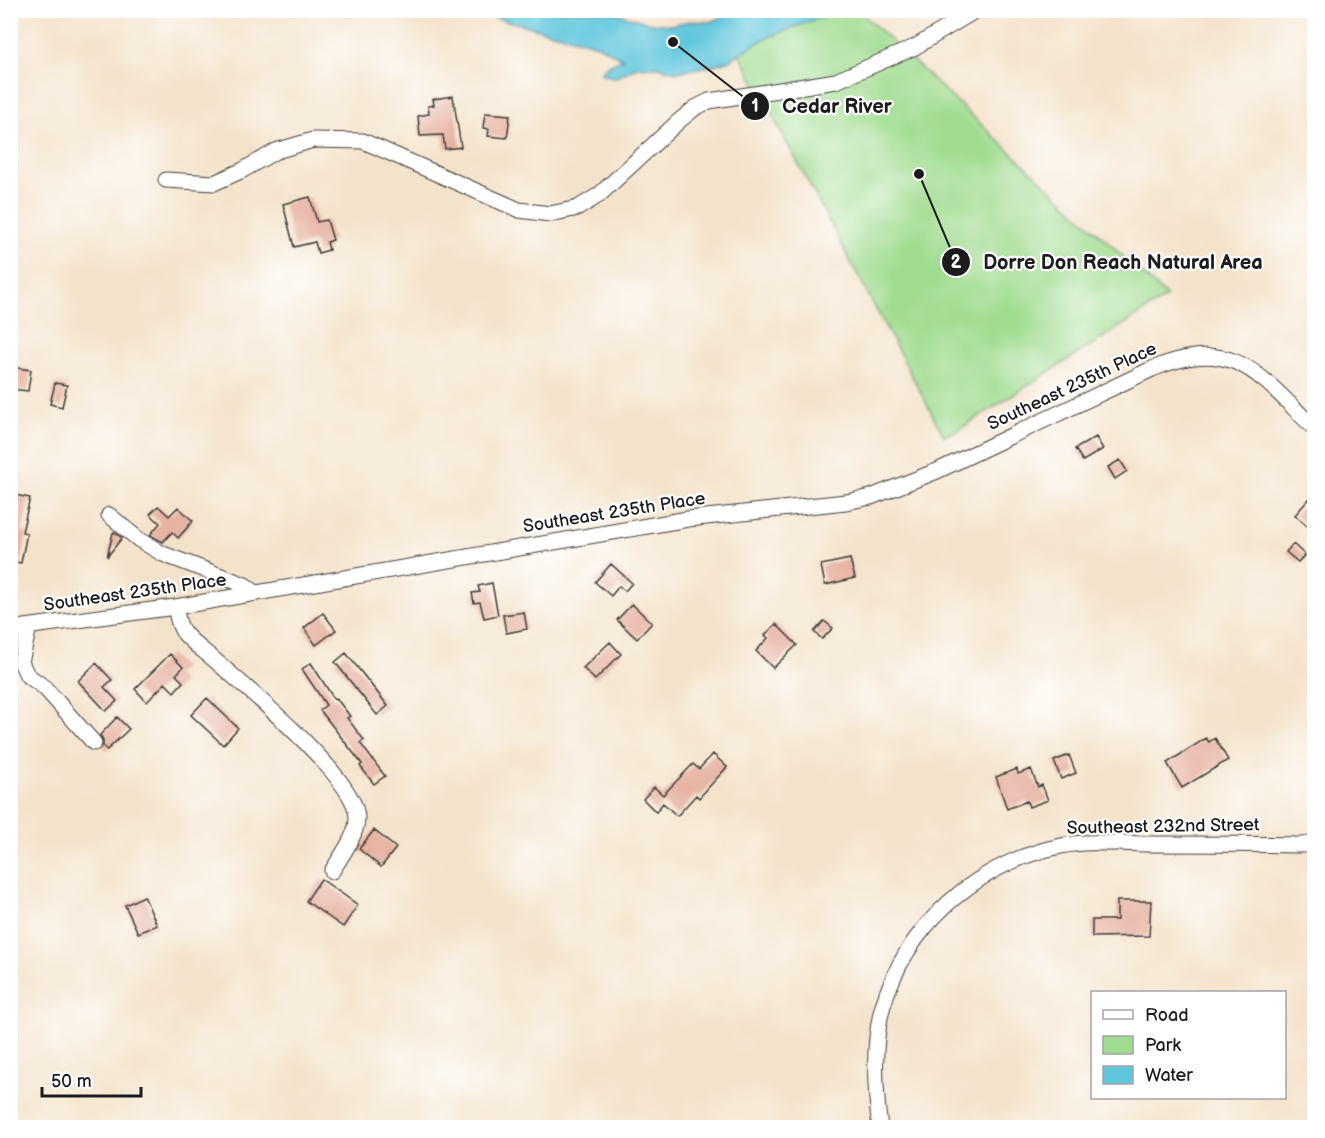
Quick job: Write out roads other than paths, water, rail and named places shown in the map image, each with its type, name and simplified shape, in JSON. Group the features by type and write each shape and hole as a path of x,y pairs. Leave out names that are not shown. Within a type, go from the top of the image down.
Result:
{"street":[{"path":"166,180 214,183 276,151 313,140 363,141 519,210 549,214 578,208 599,195 679,121 695,108 709,101 836,81 915,47 976,10"},
{"name":"Southeast 235th Place","path":"10,629 175,607 688,519 846,502 871,497 937,471 1152,369 1185,357 1214,356 1240,364 1261,378 1314,428"},
{"path":"109,514 138,539 163,554 245,585 256,593"},
{"path":"175,607 182,632 298,737 337,776 351,796 357,819 347,848 332,871"},
{"path":"29,627 21,662 27,675 44,687 94,743"},
{"name":"Southeast 232nd Street","path":"880,1128 876,1099 877,1044 882,1010 898,967 916,938 967,886 1028,854 1064,845 1314,843"}],"water":[{"path":"470,11 609,11 646,22 671,25 690,21 710,22 738,11 836,11 762,40 729,60 711,66 677,72 659,67 637,67 614,78 600,73 610,64 623,59 598,45"}],"place":[{"name":"Cedar River","path":"673,42"},
{"name":"Dorre Don Reach Natural Area","path":"919,174"}]}
